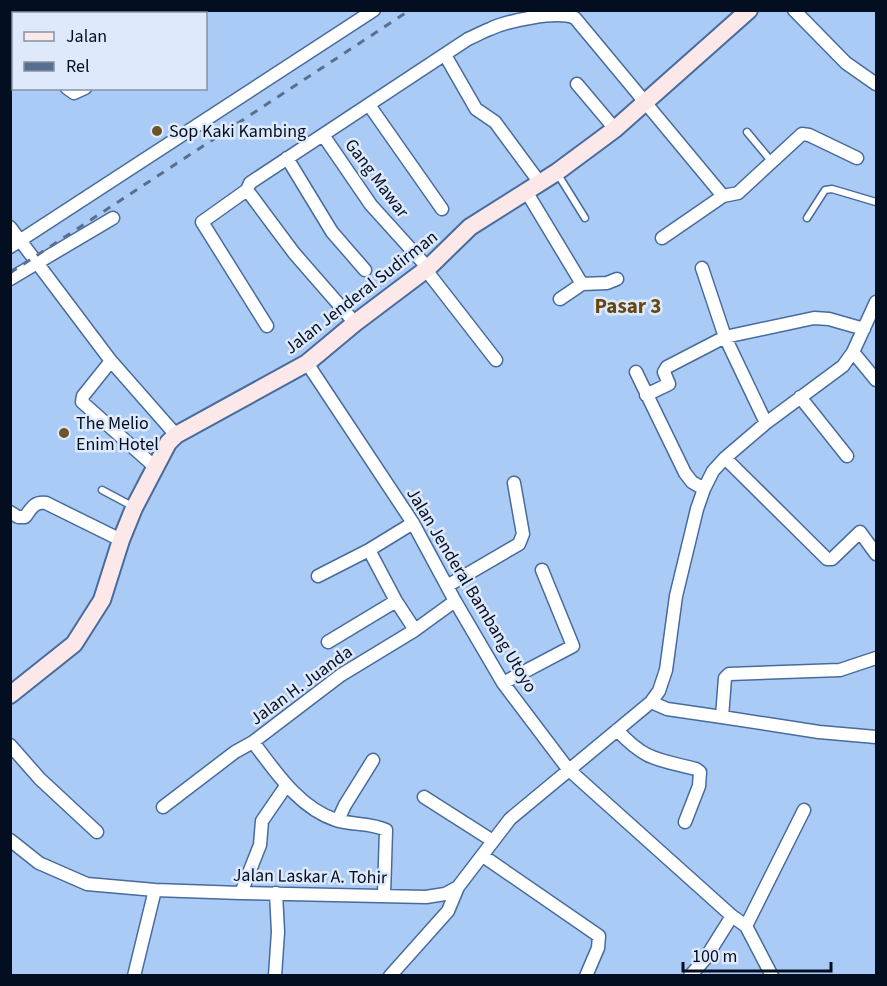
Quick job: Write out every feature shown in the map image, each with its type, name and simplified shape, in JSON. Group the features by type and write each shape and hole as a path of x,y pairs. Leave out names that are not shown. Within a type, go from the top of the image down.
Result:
{"main road":[{"name":"Jalan Jenderal Sudirman","path":"10,695 74,644 102,600 134,508 168,443 176,435 307,363 355,323 427,269 470,227 557,172 615,129 647,103 749,10"}],"street":[{"path":"10,247 374,10"},
{"path":"794,10 846,63 876,84"},
{"path":"267,326 202,222 247,190 250,183 260,175 468,39 529,14 564,15 575,18 723,196"},
{"path":"445,55 476,109 495,122 533,187 582,284"},
{"path":"576,84 615,129"},
{"path":"369,105 442,209"},
{"path":"662,238 723,196 738,194 802,134 809,135 857,158"},
{"name":"Gang Mawar","path":"323,135 371,205 427,269 496,360"},
{"path":"287,158 332,232 364,270"},
{"path":"247,190 294,253 355,323"},
{"path":"10,279 113,218"},
{"path":"10,227 38,261 111,361 176,435"},
{"path":"702,268 725,337 766,423"},
{"path":"560,299 582,284 607,283 617,279"},
{"path":"390,975 448,910 458,887 510,819 651,702 659,692 666,669 676,596 697,509 713,471 766,423 843,366 853,352 876,302"},
{"path":"646,395 669,384 664,372 667,367 725,337 822,318 864,329"},
{"path":"853,352 876,380"},
{"path":"111,361 83,396 82,402 155,467"},
{"name":"Jalan Jenderal Bambang Utoyo","path":"307,363 413,523 503,683 568,769 746,926 772,975"},
{"path":"636,372 685,473 692,482 704,489"},
{"path":"800,397 848,456"},
{"path":"725,458 827,559 832,559 857,533 862,533 873,540 876,554"},
{"path":"447,586 519,544 523,534 514,483"},
{"path":"10,512 18,517 25,517 34,504 45,503 121,540"},
{"path":"318,576 369,550 413,523"},
{"path":"369,550 396,601 415,630"},
{"path":"503,683 573,646 542,570"},
{"path":"328,642 396,601"},
{"name":"Jalan H. Juanda","path":"384,895 386,830 338,820 310,804 286,786 253,742 341,675 415,630 455,601"},
{"path":"722,717 725,678 729,674 840,669 876,658"},
{"path":"651,702 667,709 819,732 876,737"},
{"path":"617,730 635,749 645,755 700,772 699,786 685,822"},
{"path":"164,807 235,752 253,742"},
{"path":"10,745 40,779 97,832"},
{"path":"338,820 373,760"},
{"path":"240,893 260,847 262,821 286,786"},
{"path":"424,797 493,841"},
{"path":"746,926 804,810"},
{"name":"Jalan Laskar A. Tohir","path":"10,840 39,863 87,884 155,890 426,897 445,894 458,887"},
{"path":"483,856 599,936 598,948 586,975"},
{"path":"134,975 155,890"},
{"path":"275,975 278,950 276,893"},
{"path":"690,975 705,959 732,916"}],"lane":[{"path":"747,132 772,163"},
{"path":"557,172 585,218"},
{"path":"807,218 825,190 832,189 876,202"},
{"path":"102,490 134,508"}],"railway":[{"path":"10,273 410,10"}],"place":[{"name":"Sop Kaki Kambing","path":"157,131"},
{"name":"The Melio Enim Hotel","path":"64,433"}],"district":[{"name":"Pasar 3","path":"628,306"}]}
